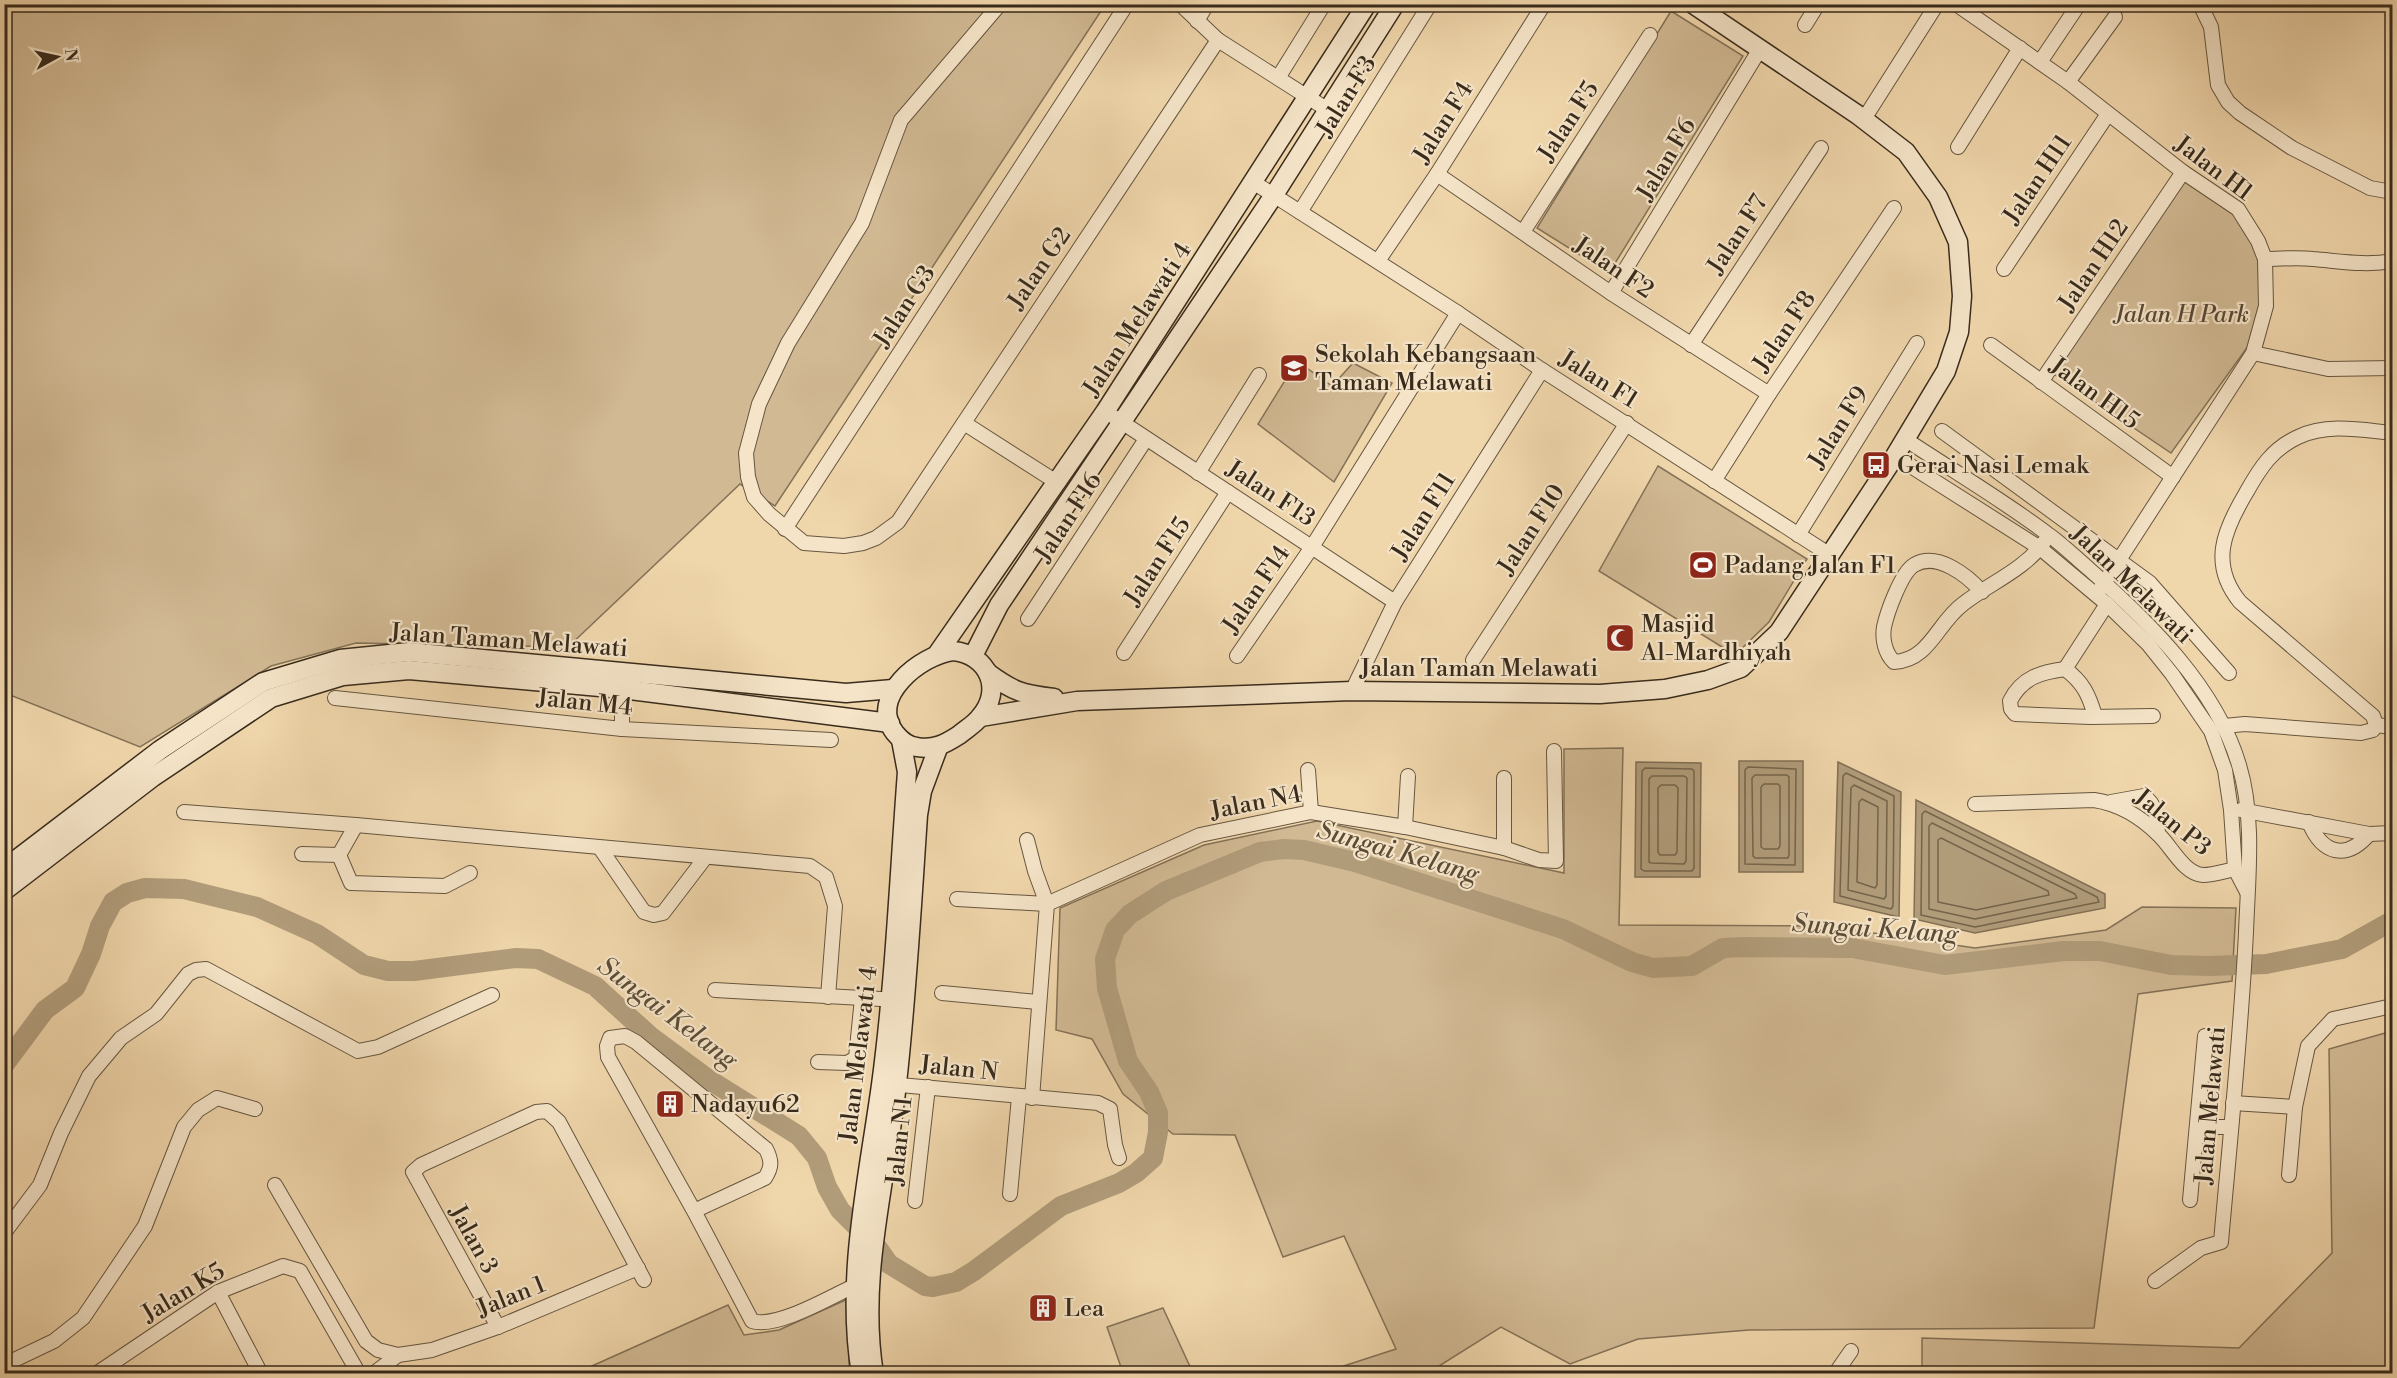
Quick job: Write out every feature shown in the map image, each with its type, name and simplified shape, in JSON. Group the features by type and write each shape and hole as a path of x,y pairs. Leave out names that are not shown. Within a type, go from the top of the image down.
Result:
{"main road":[{"name":"Jalan Melawati 4","path":"938,653 1058,483 1105,412 1367,4"},
{"name":"Jalan Melawati 4","path":"973,656 999,605 1274,195 1395,4"},
{"name":"Jalan Taman Melawati","path":"981,717 1077,701 1352,691 1600,694 1665,689 1708,680 1741,668 1779,632 1895,456 1946,371 1959,332 1962,296 1958,242 1938,197 1906,152 1864,119 1693,4"},
{"name":"Jalan Taman Melawati","path":"4,869 160,750 263,681 340,658 409,652 622,680 890,723"},
{"path":"963,652 980,660 988,673 991,695 981,717 938,748 911,746 901,740 890,723 889,699 893,689 901,680 938,653 963,652"},
{"name":"Jalan Taman Melawati","path":"4,891 153,777 271,698 343,676 409,670 846,693 893,689"},
{"name":"Jalan Taman Melawati","path":"988,673 1011,690 1023,695 1077,701"},
{"name":"Jalan Melawati 4","path":"897,1000 907,772 901,740"},
{"name":"Jalan Melawati 4","path":"874,1374 869,1343 866,1246 889,1084 918,815 922,791 938,748"},
{"name":"Jalan Melawati 4","path":"861,1374 856,1343 856,1285 866,1246"}],"street":[{"path":"785,529 754,497 748,477 746,453 759,404 788,343 862,223 901,120 1000,4"},
{"name":"Jalan G3","path":"785,529 1127,4"},
{"path":"1180,4 1218,40 1328,110"},
{"path":"1197,21 1207,4"},
{"path":"1278,78 1324,4"},
{"name":"Jalan F3","path":"1300,212 1430,4"},
{"name":"Jalan F4","path":"1378,261 1437,174 1544,4"},
{"path":"1805,25 1818,4"},
{"path":"1864,119 1937,4"},
{"name":"Jalan H1","path":"1956,4 2068,82 2183,172 2238,209 2258,241 2265,259 2266,306 2253,353 2119,560 2065,669"},
{"path":"2040,62 2079,4"},
{"path":"2200,4 2211,27 2218,85 2228,102 2240,113 2292,148 2370,188 2392,192"},
{"path":"2068,82 2115,17"},
{"name":"Jalan F5","path":"1523,232 1650,34"},
{"name":"Jalan G2","path":"785,529 804,543 844,546 876,538 898,522 1218,40"},
{"path":"1958,147 2020,48"},
{"name":"Jalan F6","path":"1611,293 1760,49"},
{"name":"Jalan H11","path":"2004,269 2108,114"},
{"name":"Jalan F7","path":"1691,345 1821,148"},
{"name":"Jalan H12","path":"2041,382 2183,172"},
{"name":"Jalan F2","path":"1437,174 1611,293 1769,394"},
{"name":"Jalan F1","path":"1253,182 1830,555"},
{"name":"Jalan F8","path":"1714,481 1894,207"},
{"path":"2265,259 2310,258 2382,263 2392,261"},
{"name":"Jalan F14","path":"1237,656 1312,547 1458,313"},
{"name":"Jalan F9","path":"1798,535 1917,343"},
{"name":"Jalan H15","path":"1991,345 2173,477"},
{"path":"2253,353 2328,369 2392,368"},
{"name":"Jalan F11","path":"1352,691 1395,602 1542,370"},
{"path":"1198,473 1259,375"},
{"name":"Jalan F13","path":"1105,412 1395,602"},
{"path":"964,423 1058,483"},
{"name":"Jalan F10","path":"1473,660 1627,423"},
{"path":"2376,725 2373,716 2240,602 2231,591 2226,578 2222,562 2222,545 2231,518 2262,466 2276,449 2299,436 2328,427 2392,432"},
{"path":"1942,430 2150,583 2229,673"},
{"name":"Jalan F16","path":"1028,619 1146,439"},
{"name":"Jalan Melawati","path":"1905,439 2049,535 2172,674 2211,731 2225,770 2231,810 2235,869 2248,894"},
{"name":"Jalan Melawati","path":"1895,456 2040,548 2155,632 2183,664 2224,726 2239,765 2247,811 2248,894 2244,977 2220,1242 2201,1248 2155,1281"},
{"name":"Jalan F15","path":"1124,653 1228,492"},
{"path":"1982,592 1971,580 1942,563 1922,562 1912,566 1905,574 1893,600 1884,629 1888,656 1894,662 1900,662 1920,654 1962,604 1982,592 2020,566 2040,548 2049,535"},
{"path":"2095,716 2085,687 2080,680 2065,669 2041,672 2020,686 2010,701 2011,709 2015,714 2095,716 2153,716"},
{"path":"622,680 622,729"},
{"name":"Jalan M4","path":"336,698 622,729 831,740"},
{"path":"2224,726 2245,724 2361,733 2373,730 2376,725"},
{"path":"2376,725 2392,727"},
{"name":"Jalan N4","path":"1047,904 1200,836 1311,812 1405,827 1504,848 1539,860 1556,861 1554,751"},
{"path":"1308,770 1311,812"},
{"path":"1405,827 1408,776"},
{"path":"1504,777 1504,848"},
{"path":"2110,802 2144,796 2151,801 2157,814 2158,834"},
{"name":"Jalan P3","path":"1975,804 2094,800 2110,802 2124,808 2158,834 2188,868 2195,872 2203,875 2235,869"},
{"path":"2231,810 2369,834 2392,832"},
{"path":"184,812 356,825 810,866 826,877 835,906 828,997"},
{"path":"2310,822 2320,843 2332,850 2344,850 2359,845 2369,834"},
{"path":"339,855 356,825"},
{"path":"1010,1194 1038,1002 1047,904 1035,872 1027,840"},
{"path":"600,848 644,912 654,915 663,913 668,908 705,858"},
{"path":"302,854 339,855"},
{"path":"339,855 351,883 445,886 470,873"},
{"path":"957,899 1047,904"},
{"path":"4,1233 40,1185 61,1133 89,1076 121,1038 156,1014 188,974 196,970 206,969 358,1052 378,1047 492,995"},
{"path":"715,990 897,1000"},
{"path":"942,993 1038,1002"},
{"path":"818,1062 847,1063 856,1058 862,998"},
{"path":"2289,1175 2295,1107 2308,1046 2333,1019 2392,1006"},
{"path":"694,1211 765,1178 771,1170 772,1159 766,1149 636,1042 625,1036 610,1038 607,1046 608,1057 752,1321 765,1322 787,1316 856,1285"},
{"path":"2190,1200 2205,1036"},
{"name":"Jalan N","path":"889,1084 1098,1103 1110,1109 1119,1158"},
{"name":"Jalan N1","path":"915,1201 928,1087"},
{"path":"4,1361 12,1361 54,1341 83,1318 145,1226 184,1127 198,1110 217,1098 255,1109"},
{"path":"2233,1103 2295,1107"},
{"name":"Jalan 1","path":"398,1355 432,1350 641,1274 559,1122 548,1111 536,1112 421,1165 413,1172"},
{"path":"2198,1127 2231,1127"},
{"name":"Jalan 3","path":"413,1172 498,1327"},
{"path":"275,1185 366,1341 378,1350 398,1355"},
{"name":"Jalan K5","path":"96,1374 219,1292 283,1266 300,1271 359,1374"},
{"path":"219,1292 257,1372"},
{"path":"1835,1374 1851,1351"},
{"path":"373,1374 398,1355"}],"green space":[{"path":"4,5 1105,5 775,506 740,484 568,647 356,643 271,666 140,747 5,693"},
{"path":"1671,11 1743,56 1609,273 1537,228"},
{"name":"Jalan H Park","path":"2186,178 2234,212 2258,253 2260,302 2249,345 2171,453 2054,374"},
{"path":"1297,361 1332,386 1353,363 1392,383 1334,482 1258,424"},
{"name":"Padang Jalan F1","path":"1658,466 1807,559 1769,622 1735,655 1599,571"},
{"path":"1623,748 1619,925 1826,926 1975,948 2106,930 2142,907 2236,908 2232,981 2138,994 2094,1328 1749,1330 1638,1339 1570,1364 1501,1327 1428,1373 1322,1373 1396,1349 1344,1236 1283,1257 1235,1135 1173,1134 1123,1094 1092,1039 1056,1030 1060,908 1204,845 1317,821 1564,873 1564,749"},
{"path":"2392,1031 2392,1373 1922,1373 1922,1338 2239,1348 2332,1253 2329,1049"},
{"path":"850,1298 849,1373 574,1374 728,1305 744,1335 779,1330"},
{"path":"1163,1308 1193,1373 1123,1373 1107,1327"}],"water":[{"path":"1739,761 1803,761 1803,872 1739,872"},
{"path":"1636,762 1701,763 1700,877 1635,877"},
{"path":"1838,762 1901,792 1899,917 1834,902"},
{"path":"1916,800 2105,894 2105,908 1975,933 1914,919"}],"waterway":[{"name":"Sungai Kelang","path":"4,1065 45,1010 75,988 91,954 100,926 113,902 127,893 145,888 184,889 257,907 317,934 364,965 388,971 414,971 516,958 538,959 595,986 650,1036 708,1079 799,1136 817,1158 827,1187 840,1210 877,1247 889,1264 925,1286 933,1287 956,1282 1061,1206 1119,1183 1136,1173 1153,1158 1158,1132 1158,1113 1149,1092 1128,1061 1107,988 1105,959 1115,930 1130,914 1166,891 1260,852 1284,849 1304,850 1355,862 1563,929 1632,962 1653,968 1692,966 1723,948 1743,947 1852,948 1945,965 2064,951 2100,951 2171,965 2266,964 2342,949 2392,921"}],"place":[{"name":"Sekolah Kebangsaan Taman Melawati","path":"1294,368"},
{"name":"Gerai Nasi Lemak","path":"1876,465"},
{"name":"Padang Jalan F1","path":"1703,565"},
{"name":"Masjid Al-Mardhiyah","path":"1620,638"},
{"name":"Nadayu62","path":"670,1104"},
{"name":"Lea","path":"1043,1308"}]}
